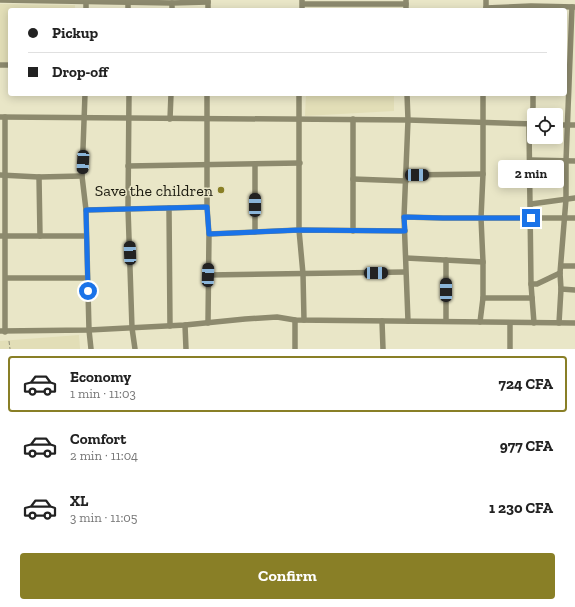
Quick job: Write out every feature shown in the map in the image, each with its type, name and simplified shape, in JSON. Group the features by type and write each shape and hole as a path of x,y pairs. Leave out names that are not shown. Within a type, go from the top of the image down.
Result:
{"street":[{"path":"0,0 172,3 208,1"},
{"path":"531,0 531,8 573,7 566,161 566,199 560,273 561,289 559,323"},
{"path":"128,2 128,8"},
{"path":"302,5 346,2 406,5"},
{"path":"172,3 172,8"},
{"path":"85,96 82,176 86,210 87,278 91,349"},
{"path":"129,96 128,208 132,328 135,349"},
{"path":"170,96 170,119"},
{"path":"208,96 208,323"},
{"path":"299,96 299,230 303,274 304,320"},
{"path":"407,96 408,120 404,217 408,321"},
{"path":"480,322 483,298 484,262 481,218 483,174 483,96"},
{"path":"533,96 533,108"},
{"path":"527,124 353,119 3,117 2,236 6,278 3,332 170,326 245,318 277,317 295,320 575,323"},
{"path":"353,119 353,231"},
{"path":"563,125 575,125"},
{"path":"531,144 531,284 534,323"},
{"path":"530,160 575,161"},
{"path":"128,166 300,163"},
{"path":"255,164 255,232"},
{"path":"353,180 483,174"},
{"path":"3,175 39,177 82,176"},
{"path":"39,177 40,236"},
{"path":"531,204 575,198"},
{"path":"86,210 207,207"},
{"path":"169,208 170,326"},
{"path":"404,217 575,218"},
{"path":"209,234 299,230 405,231"},
{"path":"2,236 86,236"},
{"path":"406,258 484,262"},
{"path":"446,260 446,321"},
{"path":"561,266 575,266"},
{"path":"208,275 405,272"},
{"path":"531,284 537,284 560,273"},
{"path":"6,278 87,278"},
{"path":"561,289 575,290"},
{"path":"483,298 532,298"},
{"path":"295,320 295,349"},
{"path":"382,321 383,349"},
{"path":"510,323 510,349"},
{"path":"185,325 186,349"}],"path":[{"path":"9,341 10,349"}],"shaded area":[{"path":"0,4 75,5 75,8 8,8 8,62 0,62"},
{"path":"306,96 394,96 394,111 305,116"},
{"path":"79,335 80,349 0,349 0,341"}],"place":[{"name":"Save the children","path":"221,190"}],"route":[{"path":"88,291 86,210 207,207 209,234 299,230 405,231 404,217 531,218"}]}
